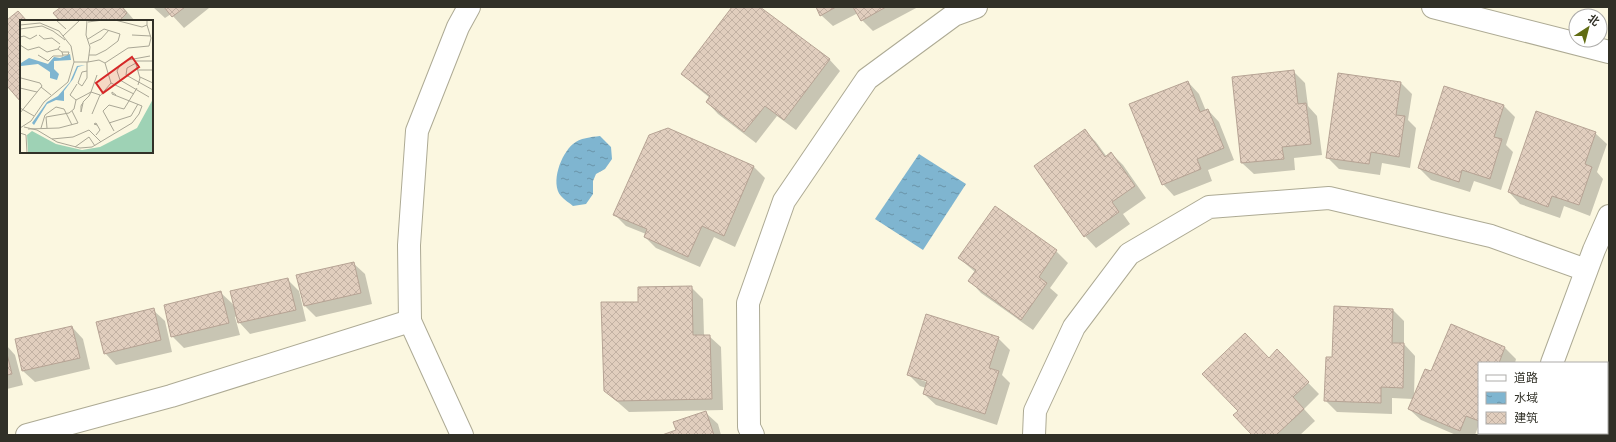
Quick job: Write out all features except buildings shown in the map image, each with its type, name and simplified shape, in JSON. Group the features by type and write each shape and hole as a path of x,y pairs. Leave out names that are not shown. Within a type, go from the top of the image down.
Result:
{"street":[{"path":"462,435 410,321 409,244 417,131 458,27 469,7"},
{"path":"752,435 749,427 748,302 784,201 867,79 954,15 976,7"},
{"path":"1433,7 1609,52"},
{"path":"1034,435 1035,411 1074,327 1129,254 1209,207 1329,198 1491,236 1586,270"},
{"path":"1552,362 1586,270 1609,216"},
{"path":"27,435 171,396 410,321"}],"water":[{"path":"600,136 611,147 612,159 605,169 596,174 593,181 593,194 586,204 573,206 562,197 558,190 557,176 561,161 573,144 579,140"},
{"path":"919,154 966,184 923,250 875,219"}]}
